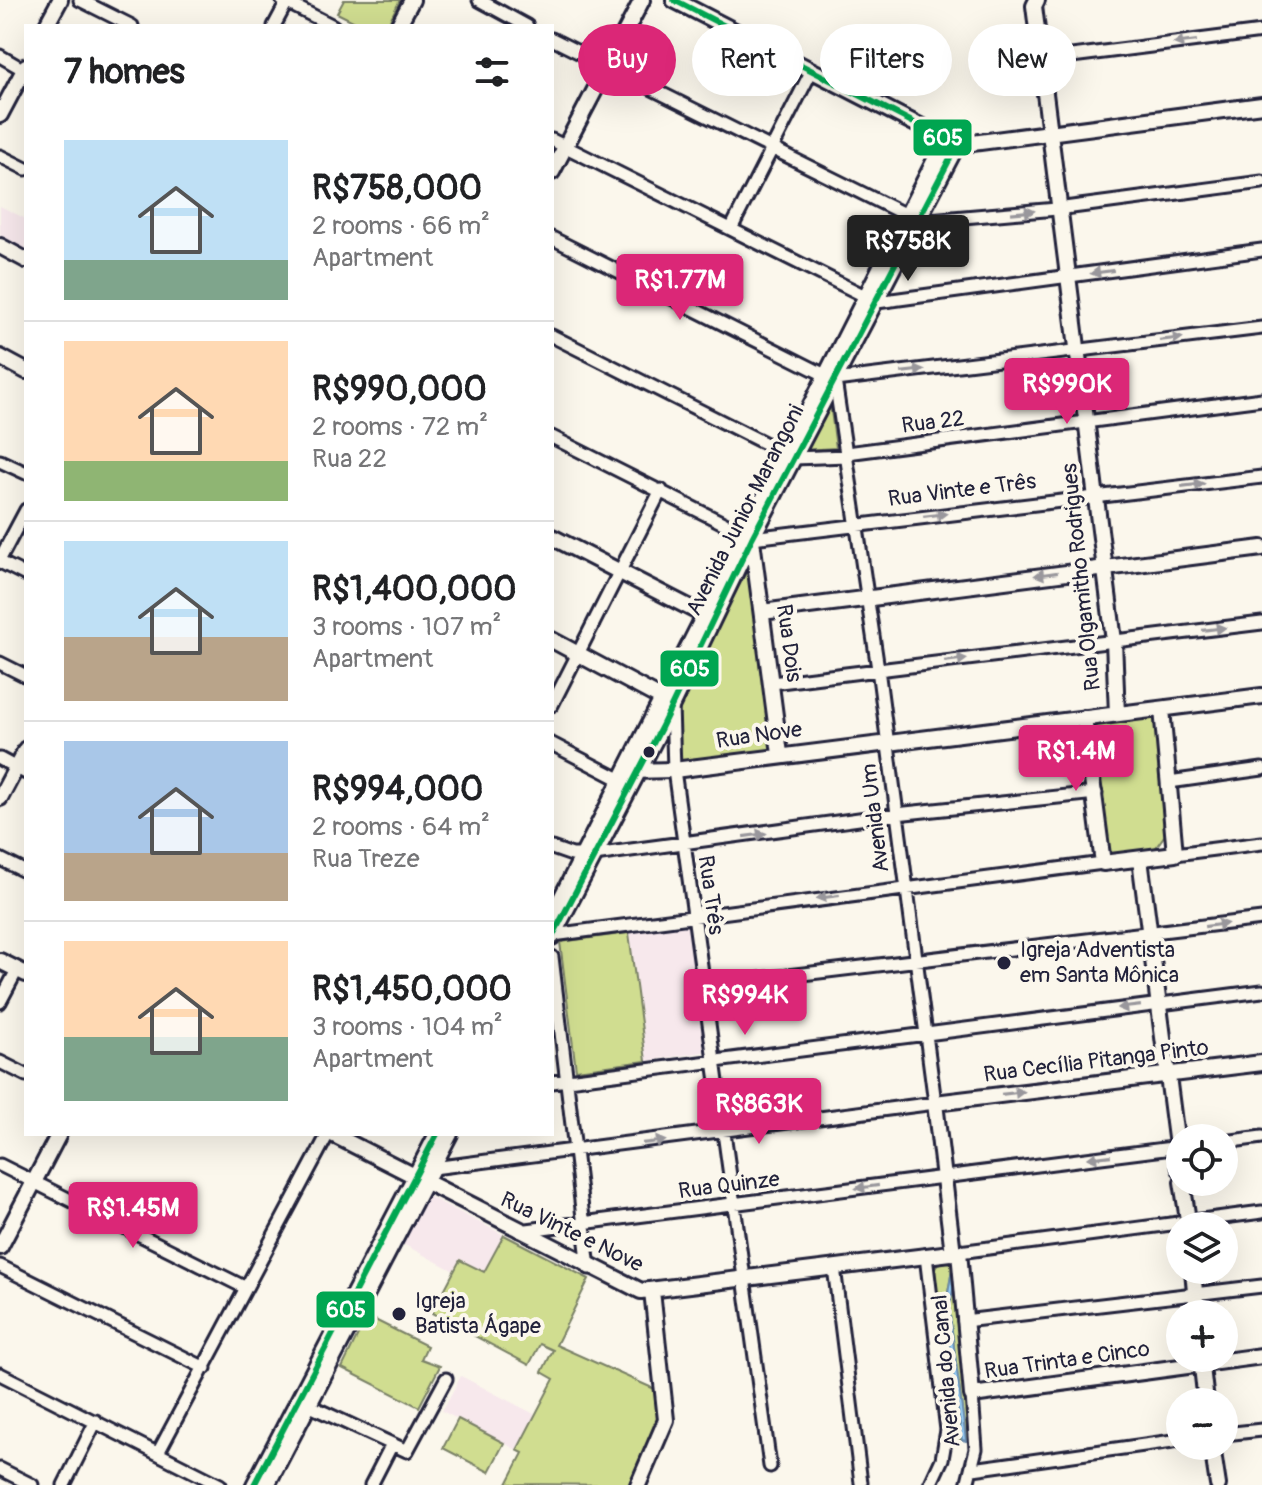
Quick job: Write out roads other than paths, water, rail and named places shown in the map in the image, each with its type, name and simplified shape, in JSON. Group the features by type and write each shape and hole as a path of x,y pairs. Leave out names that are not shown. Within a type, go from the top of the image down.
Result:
{"street":[{"path":"47,24 60,0"},
{"path":"80,0 128,24"},
{"path":"399,24 412,0"},
{"path":"479,0 523,24"},
{"path":"630,24 642,0"},
{"path":"674,0 951,141 1049,135 1262,105"},
{"path":"275,24 285,1 329,24"},
{"name":"Rua Olgamitho Rodrigues","path":"1036,3 1037,24"},
{"path":"1076,55 1262,32"},
{"path":"554,40 578,53"},
{"path":"0,56 24,68"},
{"path":"0,115 24,71"},
{"path":"731,229 811,72"},
{"path":"554,164 559,143 589,96"},
{"path":"663,96 912,218 1057,209 1262,182"},
{"name":"Rua Olgamitho Rodrigues","path":"1044,96 1114,641 1117,714"},
{"name":"Avenida Junior Marangoni","path":"554,913 629,777 748,536 951,141"},
{"path":"559,143 871,299 1067,277 1262,250"},
{"path":"0,156 24,168"},
{"path":"554,239 830,378 1262,328"},
{"path":"0,246 24,259"},
{"path":"554,337 790,456"},
{"path":"0,357 24,370"},
{"name":"Avenida Um","path":"830,378 847,454 868,598 956,1252"},
{"name":"Rua 22","path":"790,456 847,454 1262,399"},
{"path":"554,438 748,536"},
{"path":"0,461 24,472"},
{"name":"Rua Vinte e Três","path":"748,536 1262,477"},
{"path":"554,701 661,490"},
{"path":"24,514 0,560 24,574"},
{"name":"Rua Dois","path":"748,536 762,612 780,754"},
{"path":"554,538 709,617"},
{"path":"762,612 1262,548"},
{"path":"772,683 1262,623"},
{"path":"554,641 667,702"},
{"path":"0,663 24,675"},
{"name":"Rua Nove","path":"629,777 780,754 1262,696"},
{"name":"Rua Três","path":"667,702 770,1466"},
{"path":"1162,709 1175,854"},
{"path":"1084,718 1103,863"},
{"path":"554,745 629,777"},
{"path":"0,759 21,770 0,798"},
{"path":"1169,782 1262,769"},
{"path":"554,848 588,856 896,814 1096,793"},
{"path":"554,936 905,887 1262,843"},
{"name":"Avenida Junior Marangoni","path":"554,934 588,856"},
{"path":"0,859 24,871"},
{"path":"1140,859 1175,1124"},
{"path":"703,986 1262,919"},
{"path":"0,961 22,972 0,1002"},
{"path":"554,984 589,1268"},
{"path":"554,1082 926,1031 1262,991"},
{"path":"0,1062 24,1074"},
{"name":"Rua Cecília Pitanga Pinto","path":"935,1103 1262,1063"},
{"path":"433,1168 725,1133 935,1103"},
{"path":"0,1247 58,1136"},
{"path":"158,1453 329,1136"},
{"name":"Rua Vinte e Nove","path":"334,1136 633,1289 652,1291 956,1252"},
{"path":"267,1485 285,1438 418,1179 436,1136"},
{"path":"418,1179 433,1168 449,1136"},
{"path":"1238,1140 1262,1137"},
{"name":"Rua Quinze","path":"519,1231 1166,1148"},
{"path":"0,1165 246,1288"},
{"path":"1238,1216 1262,1212"},
{"path":"956,1252 1166,1227"},
{"name":"Avenida do Canal","path":"956,1252 977,1439 973,1469 967,1485"},
{"name":"Avenida do Canal","path":"926,1256 947,1430 942,1459 930,1485"},
{"path":"0,1266 205,1368"},
{"path":"834,1267 861,1483"},
{"path":"1194,1284 1196,1300"},
{"path":"964,1321 1262,1286"},
{"path":"638,1485 663,1435 666,1420 652,1291"},
{"name":"Rua Trinta e Cinco","path":"1238,1358 1262,1356"},
{"name":"Rua Trinta e Cinco","path":"972,1395 1166,1366"},
{"path":"0,1374 220,1485"},
{"path":"303,1402 404,1452 410,1449 446,1379"},
{"path":"64,1485 96,1421"},
{"path":"1238,1433 1262,1430"},
{"path":"254,1485 285,1438"},
{"path":"973,1469 1166,1442"},
{"path":"371,1485 391,1446"},
{"path":"1214,1460 1218,1485"},
{"path":"0,1469 32,1485"}],"water":[{"path":"958,1268 949,1308 966,1441 962,1440 945,1313 952,1269"}],"place":[{"name":"Igreja Adventista em Santa Mônica","path":"1004,963"},
{"name":"Igreja Batista Ágape","path":"399,1314"}]}
